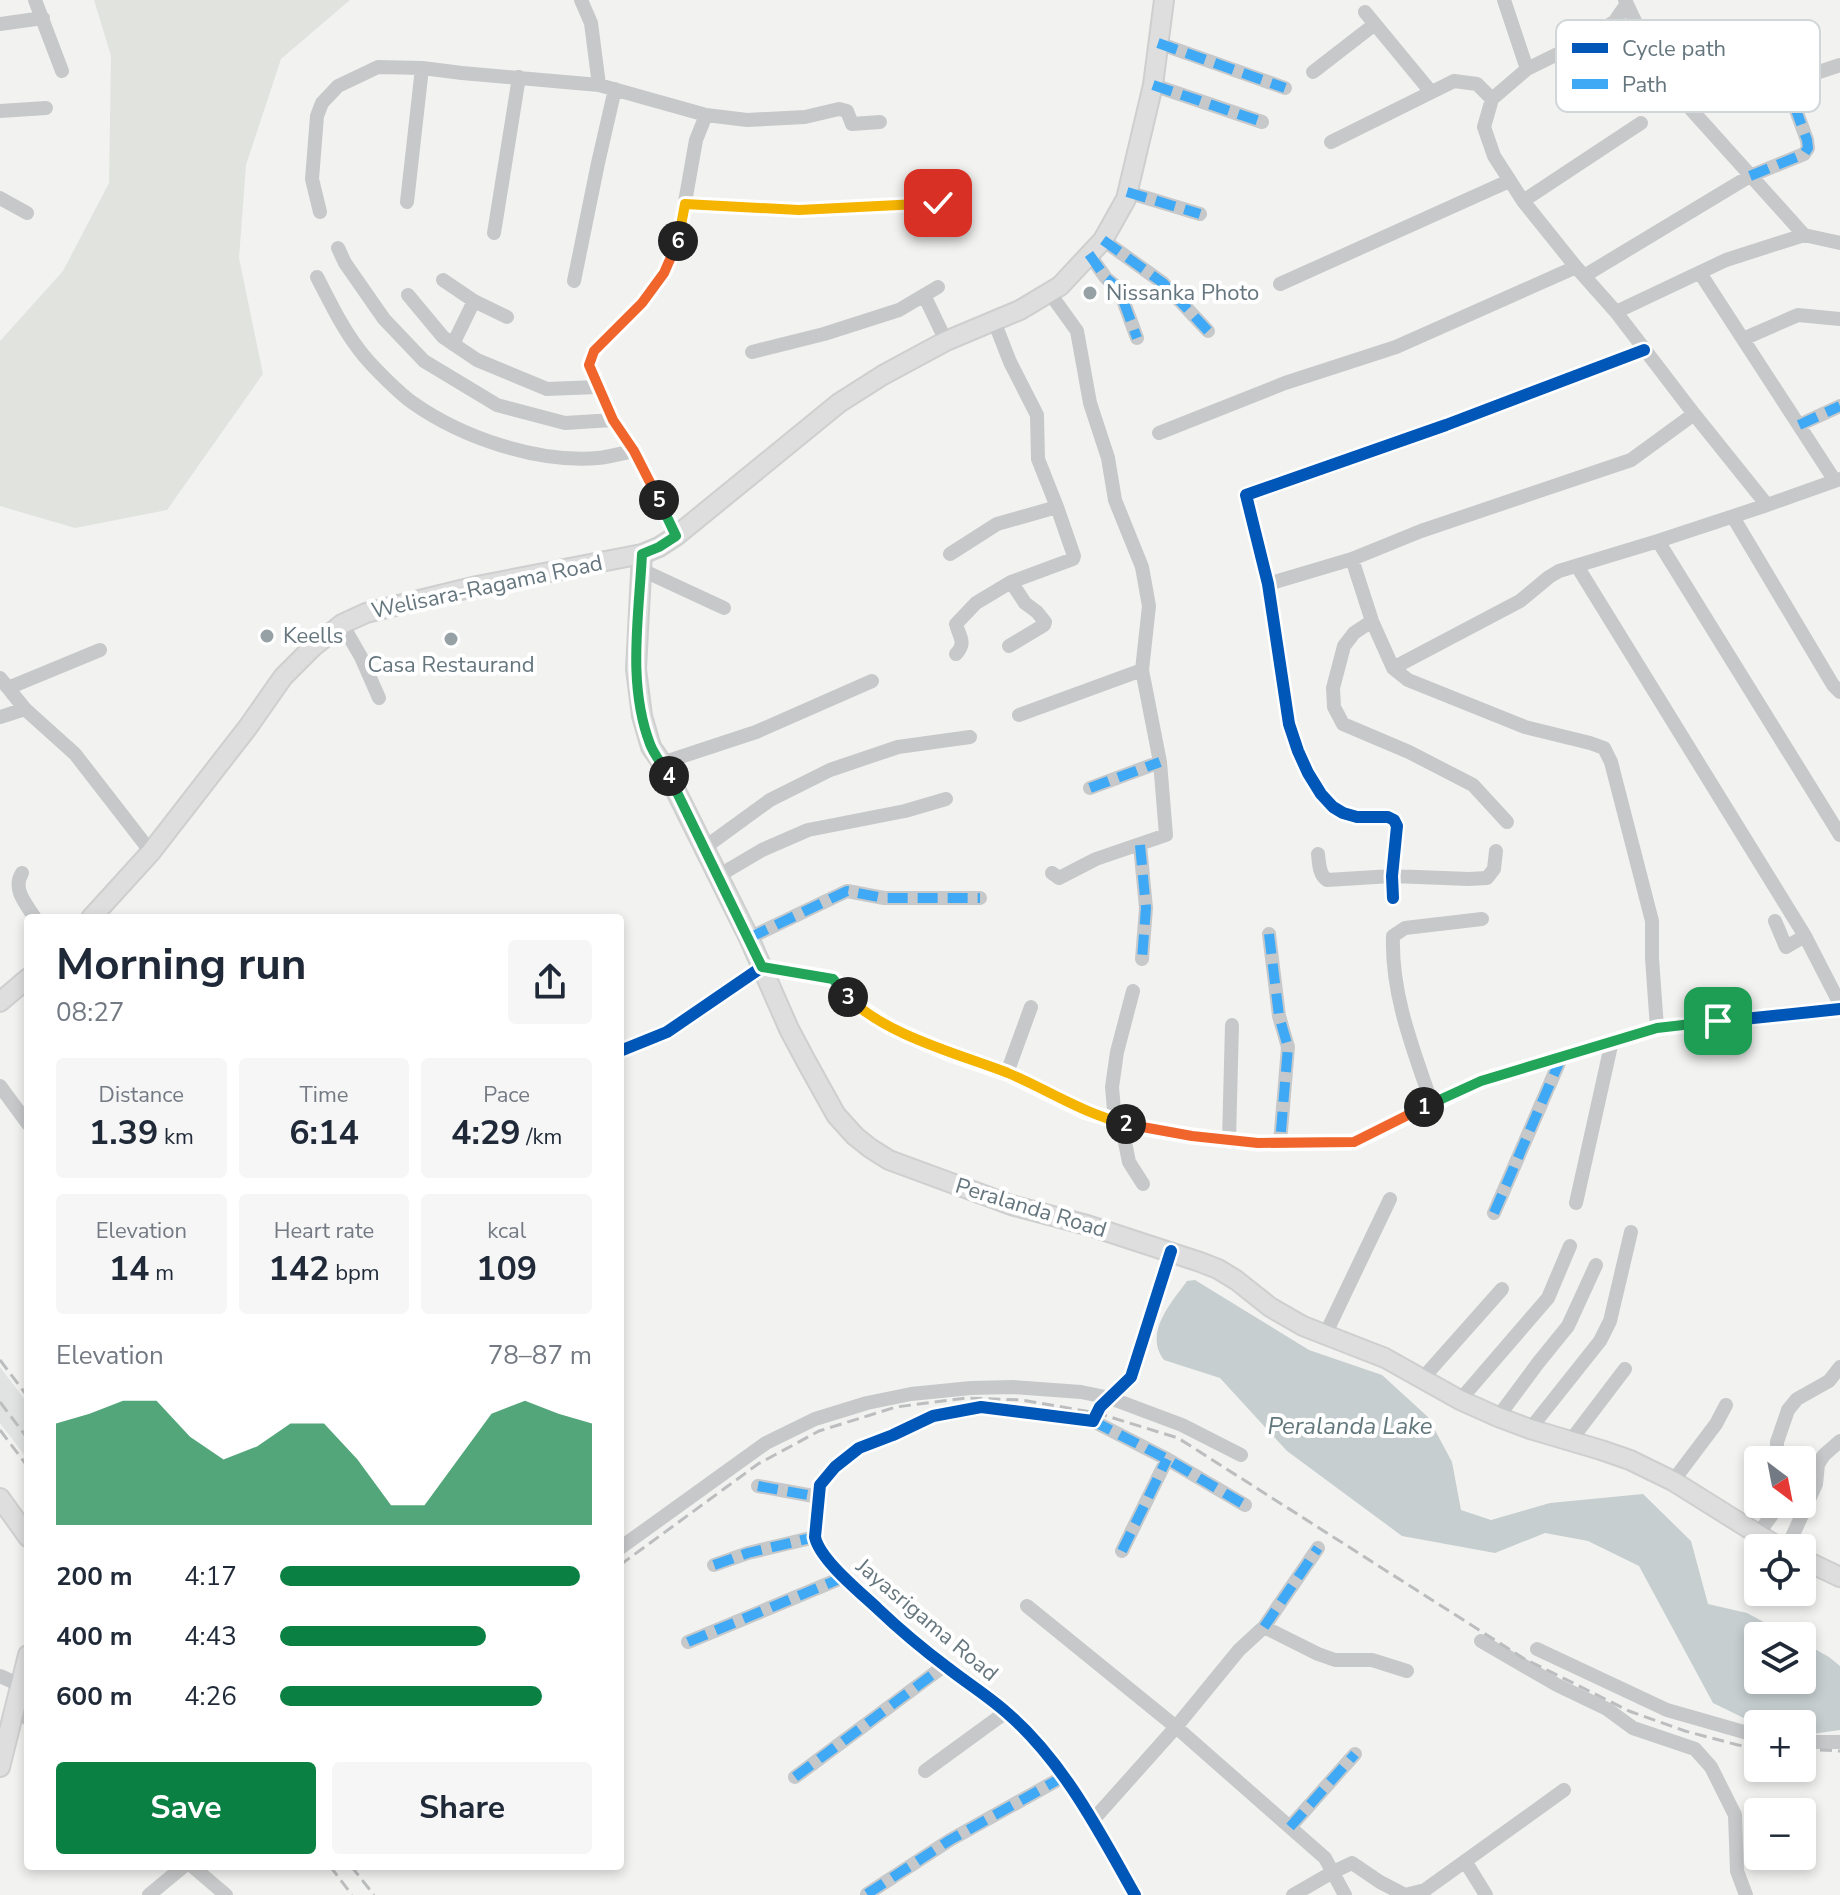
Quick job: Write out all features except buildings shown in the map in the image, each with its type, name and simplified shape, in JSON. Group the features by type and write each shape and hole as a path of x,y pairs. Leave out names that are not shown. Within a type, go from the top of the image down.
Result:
{"main road":[{"name":"Welisara-Ragama Road","path":"95,914 151,852 283,677 342,624 366,613 477,586 642,562 839,403 946,341 1020,310 1060,286 1103,240 1126,199 1153,85 1164,0"},
{"name":"Peralanda Road","path":"642,562 636,669 638,694 651,747 662,763 749,938 789,1029 830,1105 846,1127 870,1148 889,1160 1011,1205 1171,1251 1218,1269 1270,1307 1303,1326 1385,1358 1460,1400 1498,1417 1630,1460 1673,1481 1758,1534"},
{"path":"0,1014 15,990"},
{"path":"0,1498 24,1531"},
{"path":"1816,1566 1840,1577"},
{"path":"0,1767 21,1713 20,1685 24,1670"}],"street":[{"path":"35,0 62,71"},
{"path":"581,0 591,23 599,85"},
{"path":"1504,0 1527,69"},
{"path":"1616,20 1626,2"},
{"path":"0,24 43,18"},
{"path":"1313,72 1370,18 1431,92"},
{"path":"1158,43 1285,88"},
{"path":"1556,55 1527,69 1492,99 1484,127 1494,156 1523,201 1616,312 1767,505"},
{"path":"1820,72 1840,65"},
{"path":"320,212 312,179 317,116 322,103 338,86 378,67 422,68 599,85 706,115 747,120 805,117 839,109 847,111 852,124 880,122"},
{"path":"407,202 422,68"},
{"path":"494,233 519,77"},
{"path":"1331,142 1454,81 1477,84 1492,99"},
{"path":"1153,85 1262,122"},
{"path":"574,281 615,89"},
{"path":"0,111 46,108"},
{"path":"1693,112 1804,235"},
{"path":"1159,433 1285,383 1396,347 1580,271 1750,176 1804,154 1808,148 1807,140 1797,112"},
{"path":"676,536 634,451 613,420 589,365 594,351 642,303 664,273 678,242 696,140 706,115"},
{"path":"1523,201 1641,123"},
{"path":"1280,284 1509,181"},
{"path":"1127,192 1200,214"},
{"path":"0,198 27,213"},
{"path":"685,204 799,210 938,203"},
{"path":"1616,312 1726,260 1804,235 1840,243"},
{"path":"1103,240 1163,283 1208,331"},
{"path":"338,248 384,319 424,361 497,405 565,423 613,420"},
{"path":"1089,254 1106,278 1119,289 1137,338"},
{"path":"1393,668 1520,601 1559,571 1733,517 1837,480 1700,273"},
{"path":"317,277 340,322 364,356 411,402 453,427 508,448 562,458 599,458 634,451"},
{"path":"443,280 474,301 507,317"},
{"path":"752,352 824,334 899,310 938,287"},
{"path":"1049,292 1077,331 1090,403 1108,458 1115,500 1142,567 1149,606 1142,670 1160,762 1166,835 1096,859 1059,878 1052,873"},
{"path":"408,295 443,337 477,360 547,389 597,387"},
{"path":"924,295 946,341"},
{"path":"453,344 474,301"},
{"path":"1743,339 1798,315 1840,319"},
{"path":"956,654 962,648 962,642 956,624 976,603 1011,582 1070,562 1074,556 1038,459 1037,415 1010,362 994,321"},
{"path":"1393,898 1392,876 1397,845 1394,820 1388,817 1357,817 1333,807 1321,794 1298,751 1289,724 1268,584 1246,495 1446,425 1644,350"},
{"path":"1799,425 1840,406"},
{"path":"1268,584 1352,559 1421,531 1631,460 1694,414"},
{"path":"950,554 997,524 1057,507"},
{"path":"1733,517 1840,692"},
{"path":"1658,541 1840,835"},
{"path":"1352,559 1372,621 1393,668 1408,680 1525,727 1604,748 1611,762 1652,921 1657,1028"},
{"path":"642,562 724,608"},
{"path":"624,1049 667,1032 762,967 833,979 850,1000 890,1027 948,1053 1007,1073 1084,1111 1118,1122 1229,1140 1354,1142 1481,1081 1657,1028 1840,1006 1805,936 1577,566"},
{"path":"1009,646 1045,622 1025,603 1011,582"},
{"path":"1372,621 1354,633 1344,646 1333,688 1334,707 1343,724 1409,752 1473,785 1507,822"},
{"path":"342,624 379,698"},
{"path":"100,650 4,683 25,709 75,754 151,852"},
{"path":"1019,715 1142,670"},
{"path":"662,763 756,732 872,681"},
{"path":"0,717 25,709"},
{"path":"704,848 770,800 830,770 898,747 970,737"},
{"path":"1090,788 1160,762"},
{"path":"718,876 762,850 808,830 905,811 946,799"},
{"path":"1140,845 1146,908 1142,959"},
{"path":"1318,854 1323,878 1327,880 1392,876 1487,878 1494,869 1496,851"},
{"path":"22,873 18,878 18,892 32,914"},
{"path":"749,938 847,891 884,898 980,898"},
{"path":"1432,1104 1406,1028 1394,966 1393,936 1405,928 1482,919"},
{"path":"1775,921 1786,947 1805,936"},
{"path":"1269,934 1279,1016 1288,1047 1280,1143"},
{"path":"1133,991 1117,1052 1112,1087 1129,1162 1143,1184"},
{"path":"1007,1073 1031,1007"},
{"path":"1229,1140 1232,1025"},
{"path":"1576,1203 1612,1041"},
{"path":"1494,1213 1562,1056"},
{"path":"0,1086 24,1119"},
{"path":"1325,1335 1390,1199"},
{"path":"1530,1429 1600,1341 1610,1321 1631,1232"},
{"path":"1460,1400 1548,1298 1570,1246"},
{"path":"1093,1421 1100,1407 1131,1377 1171,1251"},
{"path":"1498,1417 1568,1326 1596,1265"},
{"path":"1423,1378 1502,1289"},
{"path":"1777,1446 1788,1410 1797,1399 1829,1381 1840,1367"},
{"path":"1571,1440 1625,1369"},
{"path":"624,1545 766,1443 815,1419 911,1394 1013,1387 1110,1398 1182,1425 1241,1455"},
{"path":"1673,1481 1716,1424 1726,1405"},
{"path":"714,1565 748,1553 815,1537 820,1485 835,1467 859,1448 933,1416 981,1407 1093,1421 1167,1459 1245,1505"},
{"path":"1793,1534 1816,1484 1818,1464 1840,1441"},
{"path":"1122,1551 1167,1459"},
{"path":"758,1486 819,1497"},
{"path":"1758,1534 1770,1518"},
{"name":"Jayasrigama Road","path":"815,1537 817,1546 844,1577 885,1616 944,1666 1006,1712 1028,1734 1093,1820 1135,1895"},
{"path":"1093,1820 1239,1650 1264,1627 1318,1548"},
{"path":"688,1642 844,1577"},
{"path":"1027,1606 1176,1727 1325,1858 1345,1895"},
{"path":"1264,1627 1335,1660 1372,1660 1407,1671"},
{"path":"1481,1641 1557,1685 1607,1709 1633,1728 1695,1749 1711,1767 1735,1815 1737,1871 1746,1895"},
{"path":"1537,1649 1667,1710 1744,1732"},
{"path":"795,1777 944,1666"},
{"path":"0,1676 20,1685"},
{"path":"925,1771 1006,1712"},
{"path":"1816,1742 1840,1742"},
{"path":"1290,1827 1355,1754"},
{"path":"867,1894 950,1840 1063,1777"},
{"path":"1293,1895 1352,1863 1405,1895 1425,1890 1564,1790"},
{"path":"1465,1861 1486,1895"},
{"path":"149,1895 179,1870"},
{"path":"197,1870 226,1895"}],"shaded area":[{"path":"94,0 350,0 281,59 246,165 239,258 263,374 167,510 75,528 0,506 0,341 63,271 109,183 111,56"},
{"path":"0,1367 24,1399 24,1455 0,1423"}],"water":[{"name":"Peralanda Lake","path":"1195,1280 1309,1350 1382,1375 1428,1417 1452,1462 1461,1510 1491,1520 1550,1503 1643,1494 1691,1541 1708,1604 1747,1613 1764,1622 1744,1622 1744,1694 1816,1694 1816,1650 1840,1666 1840,1730 1816,1733 1816,1710 1744,1710 1744,1718 1713,1703 1639,1566 1588,1541 1545,1533 1495,1553 1402,1536 1287,1451 1220,1378 1164,1360 1158,1350 1158,1329 1187,1281"}],"railway":[{"path":"0,1360 24,1392"},
{"path":"624,1562 758,1464 819,1431 896,1407 967,1398 1022,1400 1097,1413 1178,1438 1523,1658 1629,1711 1685,1731 1744,1746"},
{"path":"0,1402 24,1434"},
{"path":"0,1430 24,1462"},
{"path":"1816,1750 1840,1751"},
{"path":"333,1870 352,1895"},
{"path":"354,1870 374,1895"}],"marked path":[{"path":"1158,43 1285,88"},
{"path":"1153,85 1262,122"},
{"path":"1750,176 1804,154 1808,148 1807,140 1797,112"},
{"path":"1127,192 1200,214"},
{"path":"1103,240 1163,283 1208,331"},
{"path":"1089,254 1106,278 1119,289 1137,338"},
{"path":"1799,425 1840,406"},
{"path":"1090,788 1160,762"},
{"path":"1140,845 1146,908 1142,959"},
{"path":"749,938 847,891 884,898 980,898"},
{"path":"1269,934 1279,1016 1288,1047 1280,1143"},
{"path":"1494,1213 1562,1056"},
{"path":"1093,1421 1167,1459 1245,1505"},
{"path":"1122,1551 1167,1459"},
{"path":"758,1486 819,1497"},
{"path":"714,1565 748,1553 815,1537"},
{"path":"1264,1627 1318,1548"},
{"path":"688,1642 844,1577"},
{"path":"795,1777 944,1666"},
{"path":"1290,1827 1355,1754"},
{"path":"867,1894 950,1840 1063,1777"}],"cycle path":[{"path":"1393,898 1397,826 1394,820 1388,817 1357,817 1333,807 1321,794 1298,751 1289,724 1268,584 1246,495 1446,425 1644,350"},
{"path":"624,1049 667,1032 762,967 833,979 850,1000 890,1027 948,1053 1009,1074 1084,1111 1134,1126 1258,1143 1354,1142 1481,1081 1657,1028 1840,1009"},
{"path":"1135,1895 1078,1798 1045,1752 999,1706 912,1640 861,1594 824,1556 815,1537 820,1485 835,1467 859,1448 933,1416 981,1407 1093,1421 1100,1407 1131,1377 1171,1251"}],"place":[{"name":"Nissanka Photo","path":"1090,293"},
{"name":"Keells","path":"267,636"},
{"name":"Casa Restaurand","path":"451,639"}],"route":[{"path":"938,203 799,210 685,204 678,242 664,273 642,303 594,351 589,365 613,420 634,451 676,536 642,554 636,669 642,716 651,747 662,763 762,967 833,979 858,1007 890,1027 948,1053 1009,1074 1084,1111 1134,1126 1258,1143 1354,1142 1481,1081 1657,1028 1718,1021"}]}
